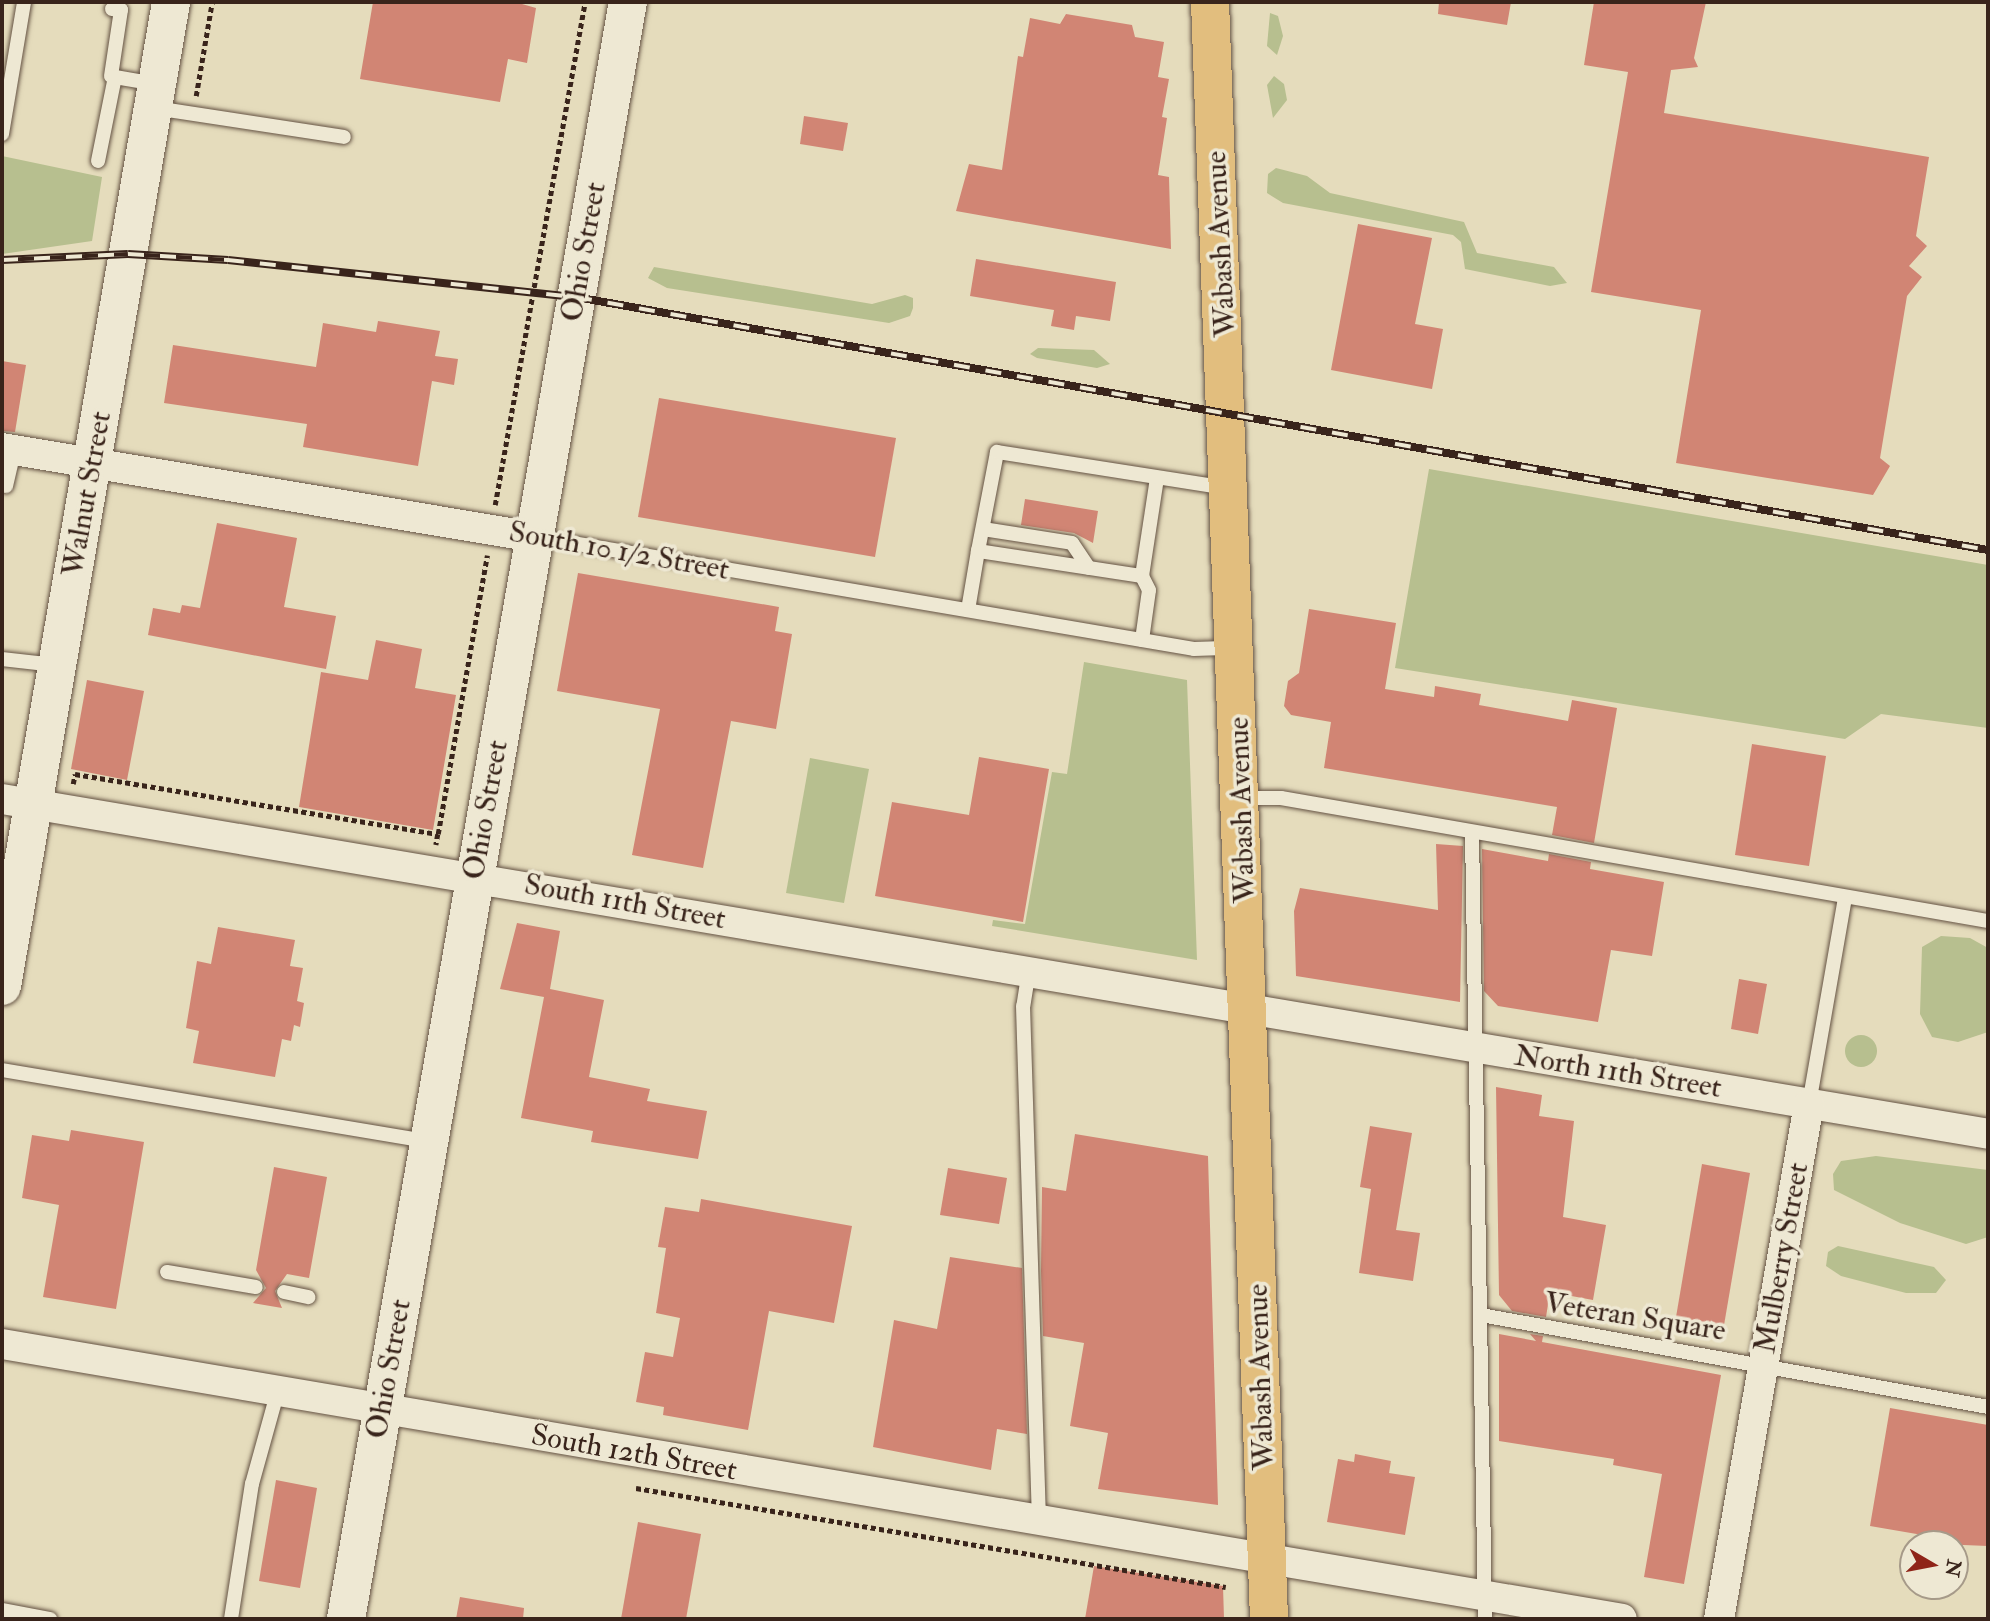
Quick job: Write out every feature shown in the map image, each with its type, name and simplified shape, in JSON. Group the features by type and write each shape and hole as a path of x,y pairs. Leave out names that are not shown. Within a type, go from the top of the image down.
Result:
{"main road":[{"name":"Wabash Avenue","path":"1210,2 1237,648 1269,1619"}],"street":[{"name":"Walnut Street","path":"2,986 18,802 56,666 171,2"},
{"name":"Ohio Street","path":"346,1619 628,2"},
{"name":"South 10 1/2 Street","path":"8,449 534,537"},
{"name":"South 11th Street","path":"18,802 1248,1008"},
{"name":"North 11th Street","path":"1248,1008 1988,1134"},
{"name":"Mulberry Street","path":"1718,1619 1809,1104"},
{"name":"South 12th Street","path":"2,1344 1267,1559 1485,1607 1622,1619"}],"lane":[{"path":"2,134 23,2"},
{"path":"111,76 121,10 112,9"},
{"path":"98,161 115,77 192,114 344,137"},
{"path":"6,486 8,449"},
{"path":"968,610 997,452 1231,489"},
{"path":"1142,640 1149,590 1142,576 1157,478"},
{"path":"983,529 1072,543 1089,568"},
{"name":"South 10 1/2 Street","path":"534,537 1194,649 1237,648"},
{"path":"978,551 1142,576"},
{"path":"2,659 56,666"},
{"path":"1242,797 1281,798 1988,921"},
{"path":"1472,832 1485,1607"},
{"name":"Mulberry Street","path":"1809,1104 1845,897"},
{"path":"1029,970 1023,1006 1039,1520"},
{"path":"2,1070 428,1142"},
{"path":"167,1272 256,1287"},
{"path":"284,1292 307,1297"},
{"name":"Veteran Square","path":"1481,1315 1988,1407"},
{"path":"230,1619 252,1484 278,1390"},
{"path":"2,1610 50,1619"}],"path":[{"path":"192,114 212,2"},
{"path":"438,834 586,2"},
{"path":"636,1488 1226,1587"}],"green space":[{"path":"1270,13 1278,16 1283,36 1277,55 1267,46"},
{"path":"1274,76 1284,84 1287,100 1273,118 1267,85"},
{"path":"2,156 102,177 92,241 2,254"},
{"path":"1276,168 1307,176 1330,193 1464,222 1477,253 1554,267 1567,283 1550,286 1465,269 1461,242 1453,235 1283,203 1267,193 1268,174"},
{"path":"654,267 872,304 905,295 913,298 913,308 910,316 889,323 667,288 648,278"},
{"path":"1038,348 1094,350 1110,364 1097,368 1037,358 1030,354"},
{"path":"1429,469 1988,565 1988,728 1881,714 1845,739 1395,668"},
{"path":"1084,662 1187,680 1197,960 992,926 993,920 1025,924 1052,772 1067,774"},
{"path":"810,758 869,769 844,903 786,893"},
{"path":"1941,936 1970,938 1988,948 1988,1032 1958,1042 1932,1037 1920,1014 1922,947"},
{"path":"1861,1035 1872,1040 1877,1051 1872,1062 1861,1067 1850,1062 1845,1051 1850,1040"},
{"path":"1876,1156 1988,1170 1988,1237 1966,1244 1900,1223 1834,1190 1833,1174 1841,1161"},
{"path":"1838,1246 1934,1267 1946,1280 1936,1293 1906,1293 1841,1276 1826,1266 1828,1252"}],"building":[{"path":"373,2 515,2 536,8 527,63 508,59 500,102 360,79"},
{"path":"1439,2 1511,2 1507,25 1438,14"},
{"path":"1594,2 1706,2 1694,58 1698,67 1671,70 1664,113 1929,157 1916,236 1927,246 1909,266 1922,277 1907,296 1880,458 1890,466 1873,495 1676,463 1701,310 1591,292 1628,72 1584,65"},
{"path":"1066,14 1132,25 1135,37 1164,42 1158,77 1169,79 1162,117 1167,118 1158,175 1169,177 1171,249 956,211 969,164 1002,170 1018,56 1023,57 1030,18 1060,24"},
{"path":"804,116 848,123 843,151 800,144"},
{"path":"1358,224 1432,238 1415,324 1443,329 1432,389 1331,370"},
{"path":"976,259 1116,282 1110,321 1076,316 1074,330 1051,326 1054,310 970,296"},
{"path":"378,321 440,331 435,356 458,359 454,385 432,381 418,466 303,447 307,424 164,403 173,345 316,367 323,323 376,332"},
{"path":"2,361 26,365 15,432 2,431"},
{"path":"659,398 896,438 875,557 638,517"},
{"path":"1025,499 1098,511 1093,543 1074,533 1021,525"},
{"path":"217,523 297,538 284,607 336,616 326,669 148,635 153,608 180,613 182,605 200,608"},
{"path":"578,573 779,607 775,631 792,634 776,729 731,721 703,868 632,855 660,709 557,691"},
{"path":"1309,609 1396,623 1385,689 1434,697 1435,686 1481,694 1479,705 1568,721 1572,700 1617,708 1594,843 1552,835 1557,807 1324,768 1331,722 1291,715 1284,706 1288,681 1299,673"},
{"path":"376,640 422,649 415,688 456,695 433,830 299,807 321,672 368,680"},
{"path":"87,680 144,691 127,780 71,769"},
{"path":"1752,744 1826,756 1809,866 1735,855"},
{"path":"979,757 1049,769 1023,922 875,896 892,802 969,815"},
{"path":"1436,844 1463,846 1460,1002 1296,976 1294,911 1300,888 1438,910"},
{"path":"1482,849 1548,861 1549,854 1591,862 1590,869 1664,882 1652,956 1611,950 1598,1022 1498,1006 1484,991"},
{"path":"517,923 560,931 550,989 604,1000 589,1077 650,1089 647,1101 707,1111 698,1159 591,1142 593,1131 521,1118 544,997 500,989"},
{"path":"218,927 295,940 290,966 303,968 297,1001 304,1003 300,1027 294,1025 291,1041 282,1039 275,1077 193,1063 199,1031 186,1028 197,961 211,964"},
{"path":"1739,979 1767,984 1758,1034 1731,1029"},
{"path":"1496,1087 1542,1095 1539,1116 1574,1121 1563,1217 1606,1225 1593,1300 1550,1292 1546,1317 1512,1311 1499,1295"},
{"path":"1370,1126 1412,1133 1396,1230 1420,1233 1413,1281 1359,1273 1371,1189 1360,1187"},
{"path":"71,1130 144,1142 116,1309 43,1297 59,1205 22,1198 32,1135 69,1141"},
{"path":"1075,1134 1208,1156 1218,1505 1098,1489 1108,1433 1070,1426 1084,1343 1043,1336 1042,1187 1066,1191"},
{"path":"1702,1164 1750,1173 1723,1331 1675,1323"},
{"path":"274,1167 327,1177 309,1278 287,1274 275,1291 282,1308 253,1303 266,1288 256,1270"},
{"path":"948,1168 1007,1178 999,1224 940,1215"},
{"path":"701,1199 852,1226 834,1323 769,1311 748,1430 663,1415 664,1407 636,1402 645,1352 673,1357 680,1318 656,1313 666,1248 658,1247 665,1207 699,1212"},
{"path":"950,1257 1022,1268 1027,1434 997,1429 991,1470 873,1447 894,1320 937,1329"},
{"path":"1499,1334 1536,1341 1530,1334 1543,1336 1542,1342 1721,1375 1684,1584 1644,1577 1662,1474 1613,1465 1614,1459 1499,1441"},
{"path":"1890,1408 1988,1425 1988,1546 1969,1545 1969,1530 1899,1531 1870,1526"},
{"path":"1355,1454 1391,1461 1389,1473 1415,1477 1405,1535 1327,1522 1338,1459 1354,1462"},
{"path":"276,1480 317,1488 300,1588 259,1581"},
{"path":"638,1522 701,1534 686,1619 621,1619"},
{"path":"1094,1566 1223,1586 1224,1619 1085,1619"},
{"path":"460,1597 524,1608 523,1619 456,1619"}],"railway":[{"path":"2,260 128,254 228,260 576,297 1988,550"}]}
